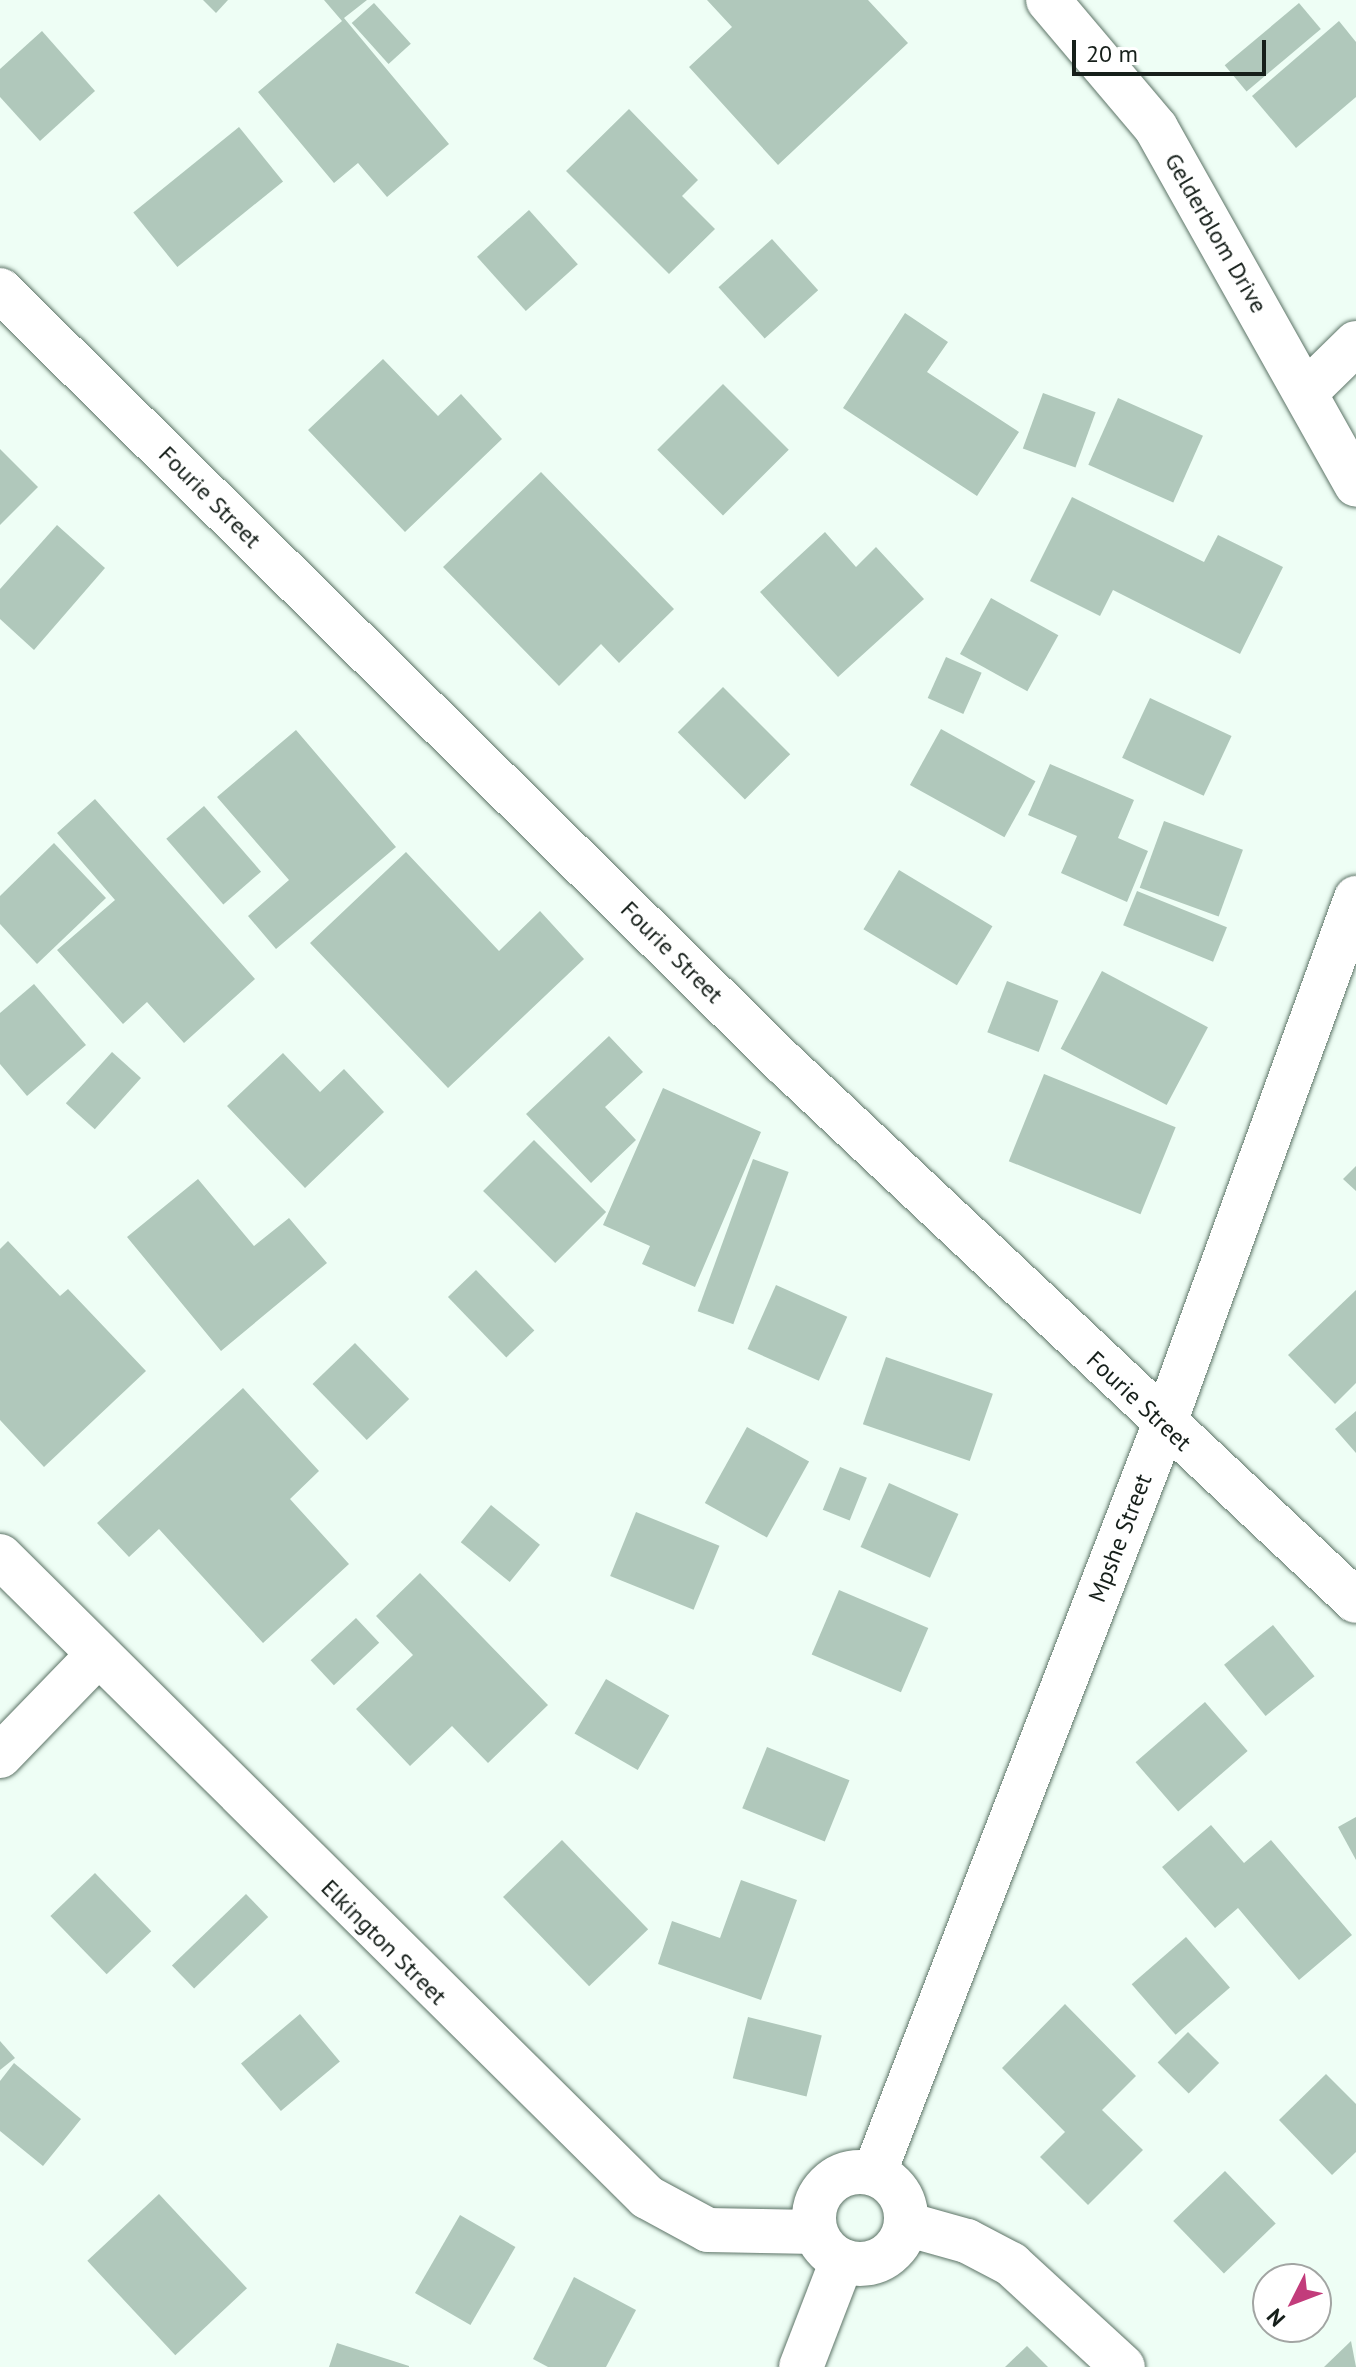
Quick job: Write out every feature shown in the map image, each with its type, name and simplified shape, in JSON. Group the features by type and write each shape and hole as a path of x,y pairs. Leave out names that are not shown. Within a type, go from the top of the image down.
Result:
{"street":[{"name":"Gelderblom Drive","path":"1048,0 1156,128 1356,485"},
{"name":"Fourie Street","path":"0,290 784,1063 1164,1425 1356,1601"},
{"path":"1306,392 1356,343"},
{"name":"Mpshe Street","path":"874,2174 1164,1425 1356,898"},
{"name":"Elkington Street","path":"0,1556 647,2197 708,2230 828,2247"},
{"path":"0,1756 98,1655"},
{"path":"801,2367 828,2247 817,2199 827,2185 841,2176 874,2174 905,2205 906,2224 890,2253 876,2262 828,2247"},
{"path":"906,2224 967,2241 1011,2264 1123,2367"}],"building":[{"path":"203,0 228,0 216,13"},
{"path":"324,0 367,0 344,18 449,144 387,197 358,163 334,183 258,92 342,21"},
{"path":"707,0 868,0 908,43 778,165 689,67 732,27"},
{"path":"374,3 411,44 389,64 352,23"},
{"path":"1299,3 1321,29 1247,91 1225,65"},
{"path":"1339,21 1356,42 1356,97 1296,148 1252,96"},
{"path":"42,31 95,91 40,141 0,97 0,69"},
{"path":"629,109 698,180 682,196 715,229 669,274 566,171"},
{"path":"239,127 283,181 177,267 133,213"},
{"path":"529,210 578,264 526,311 477,257"},
{"path":"772,239 818,290 765,338 718,287"},
{"path":"905,313 948,342 927,372 1019,432 977,496 843,408"},
{"path":"383,359 438,416 461,394 502,439 405,532 308,430"},
{"path":"723,384 789,450 723,516 657,450"},
{"path":"1043,393 1096,412 1075,468 1023,448"},
{"path":"1118,398 1203,436 1173,503 1088,465"},
{"path":"0,449 38,487 0,525"},
{"path":"541,472 674,609 619,663 601,644 559,686 443,567"},
{"path":"1072,497 1204,562 1218,535 1283,567 1240,654 1113,590 1100,616 1030,581"},
{"path":"57,525 105,568 34,650 0,619 0,589"},
{"path":"825,532 856,567 876,547 924,599 838,677 760,592"},
{"path":"991,598 1058,635 1027,691 960,654"},
{"path":"946,657 982,673 963,714 928,698"},
{"path":"723,687 790,754 745,799 678,732"},
{"path":"1150,698 1232,736 1204,796 1122,758"},
{"path":"941,729 1035,781 1004,837 910,785"},
{"path":"296,730 396,847 276,949 248,916 289,880 217,797"},
{"path":"1050,764 1134,800 1118,838 1148,851 1127,902 1061,873 1077,836 1028,815"},
{"path":"95,799 255,979 184,1043 147,1002 123,1024 57,950 115,900 57,833"},
{"path":"204,806 261,872 223,904 166,839"},
{"path":"1164,821 1243,850 1219,916 1140,888"},
{"path":"54,843 106,898 37,964 0,924 0,896"},
{"path":"406,852 499,951 540,911 584,959 448,1088 310,943"},
{"path":"899,870 992,926 957,985 863,929"},
{"path":"1137,891 1227,927 1213,962 1123,925"},
{"path":"1102,971 1208,1027 1167,1105 1061,1049"},
{"path":"1007,981 1058,1001 1039,1052 987,1032"},
{"path":"34,984 86,1045 27,1096 0,1064 0,1013"},
{"path":"609,1036 643,1072 605,1107 636,1140 591,1183 526,1114"},
{"path":"112,1052 141,1078 95,1129 66,1103"},
{"path":"283,1053 320,1092 344,1069 384,1112 305,1188 227,1106"},
{"path":"1044,1074 1176,1127 1140,1214 1009,1161"},
{"path":"663,1088 761,1132 695,1287 642,1264 650,1246 603,1225"},
{"path":"534,1140 606,1212 555,1263 483,1191"},
{"path":"753,1159 789,1172 733,1324 698,1311"},
{"path":"1356,1166 1356,1191 1343,1179"},
{"path":"198,1179 254,1246 289,1218 327,1263 221,1351 127,1237"},
{"path":"8,1241 60,1296 68,1289 146,1371 44,1467 0,1420 0,1249"},
{"path":"476,1270 534,1330 506,1358 448,1297"},
{"path":"776,1285 847,1317 819,1381 748,1349"},
{"path":"1356,1290 1356,1383 1335,1404 1288,1355"},
{"path":"355,1343 409,1399 367,1440 313,1384"},
{"path":"886,1357 993,1394 970,1461 863,1424"},
{"path":"243,1388 319,1471 290,1499 349,1564 263,1643 159,1529 129,1557 97,1523"},
{"path":"1356,1411 1356,1453 1335,1429"},
{"path":"747,1427 809,1461 767,1538 705,1503"},
{"path":"840,1467 867,1478 850,1521 823,1510"},
{"path":"889,1483 958,1514 930,1578 861,1547"},
{"path":"491,1505 540,1545 510,1582 461,1542"},
{"path":"636,1512 719,1546 694,1610 610,1576"},
{"path":"420,1573 548,1705 488,1763 452,1726 410,1766 356,1709 413,1655 376,1616"},
{"path":"839,1590 928,1628 901,1692 812,1654"},
{"path":"356,1618 379,1643 334,1685 311,1660"},
{"path":"1273,1625 1315,1676 1266,1716 1224,1665"},
{"path":"606,1679 669,1716 638,1770 574,1734"},
{"path":"1205,1702 1248,1751 1178,1811 1136,1762"},
{"path":"767,1747 850,1780 825,1842 742,1808"},
{"path":"1356,1817 1356,1860 1338,1827"},
{"path":"1211,1825 1244,1863 1271,1840 1352,1935 1299,1980 1238,1908 1215,1928 1162,1867"},
{"path":"562,1840 648,1929 589,1986 503,1897"},
{"path":"95,1873 151,1931 107,1974 50,1916"},
{"path":"741,1880 797,1900 761,2000 658,1964 672,1921 720,1938"},
{"path":"246,1894 268,1917 194,1989 172,1966"},
{"path":"1186,1937 1230,1988 1176,2035 1132,1984"},
{"path":"1065,2004 1136,2076 1102,2110 1143,2150 1088,2205 1040,2157 1065,2132 1002,2068"},
{"path":"300,2014 340,2061 281,2111 241,2063"},
{"path":"748,2017 822,2035 807,2097 733,2078"},
{"path":"1188,2032 1219,2063 1189,2094 1158,2062"},
{"path":"0,2041 15,2058 0,2070"},
{"path":"14,2063 81,2119 43,2166 0,2131 0,2081"},
{"path":"1326,2074 1356,2104 1356,2152 1332,2175 1279,2120"},
{"path":"1225,2171 1276,2224 1224,2274 1173,2221"},
{"path":"159,2194 247,2288 175,2355 87,2261"},
{"path":"460,2215 515,2247 470,2325 415,2293"},
{"path":"574,2277 636,2310 606,2367 548,2367 533,2359"},
{"path":"1351,2341 1356,2367 1324,2367"},
{"path":"337,2343 409,2366 409,2367 329,2367"},
{"path":"1027,2346 1048,2367 1005,2367"}]}
